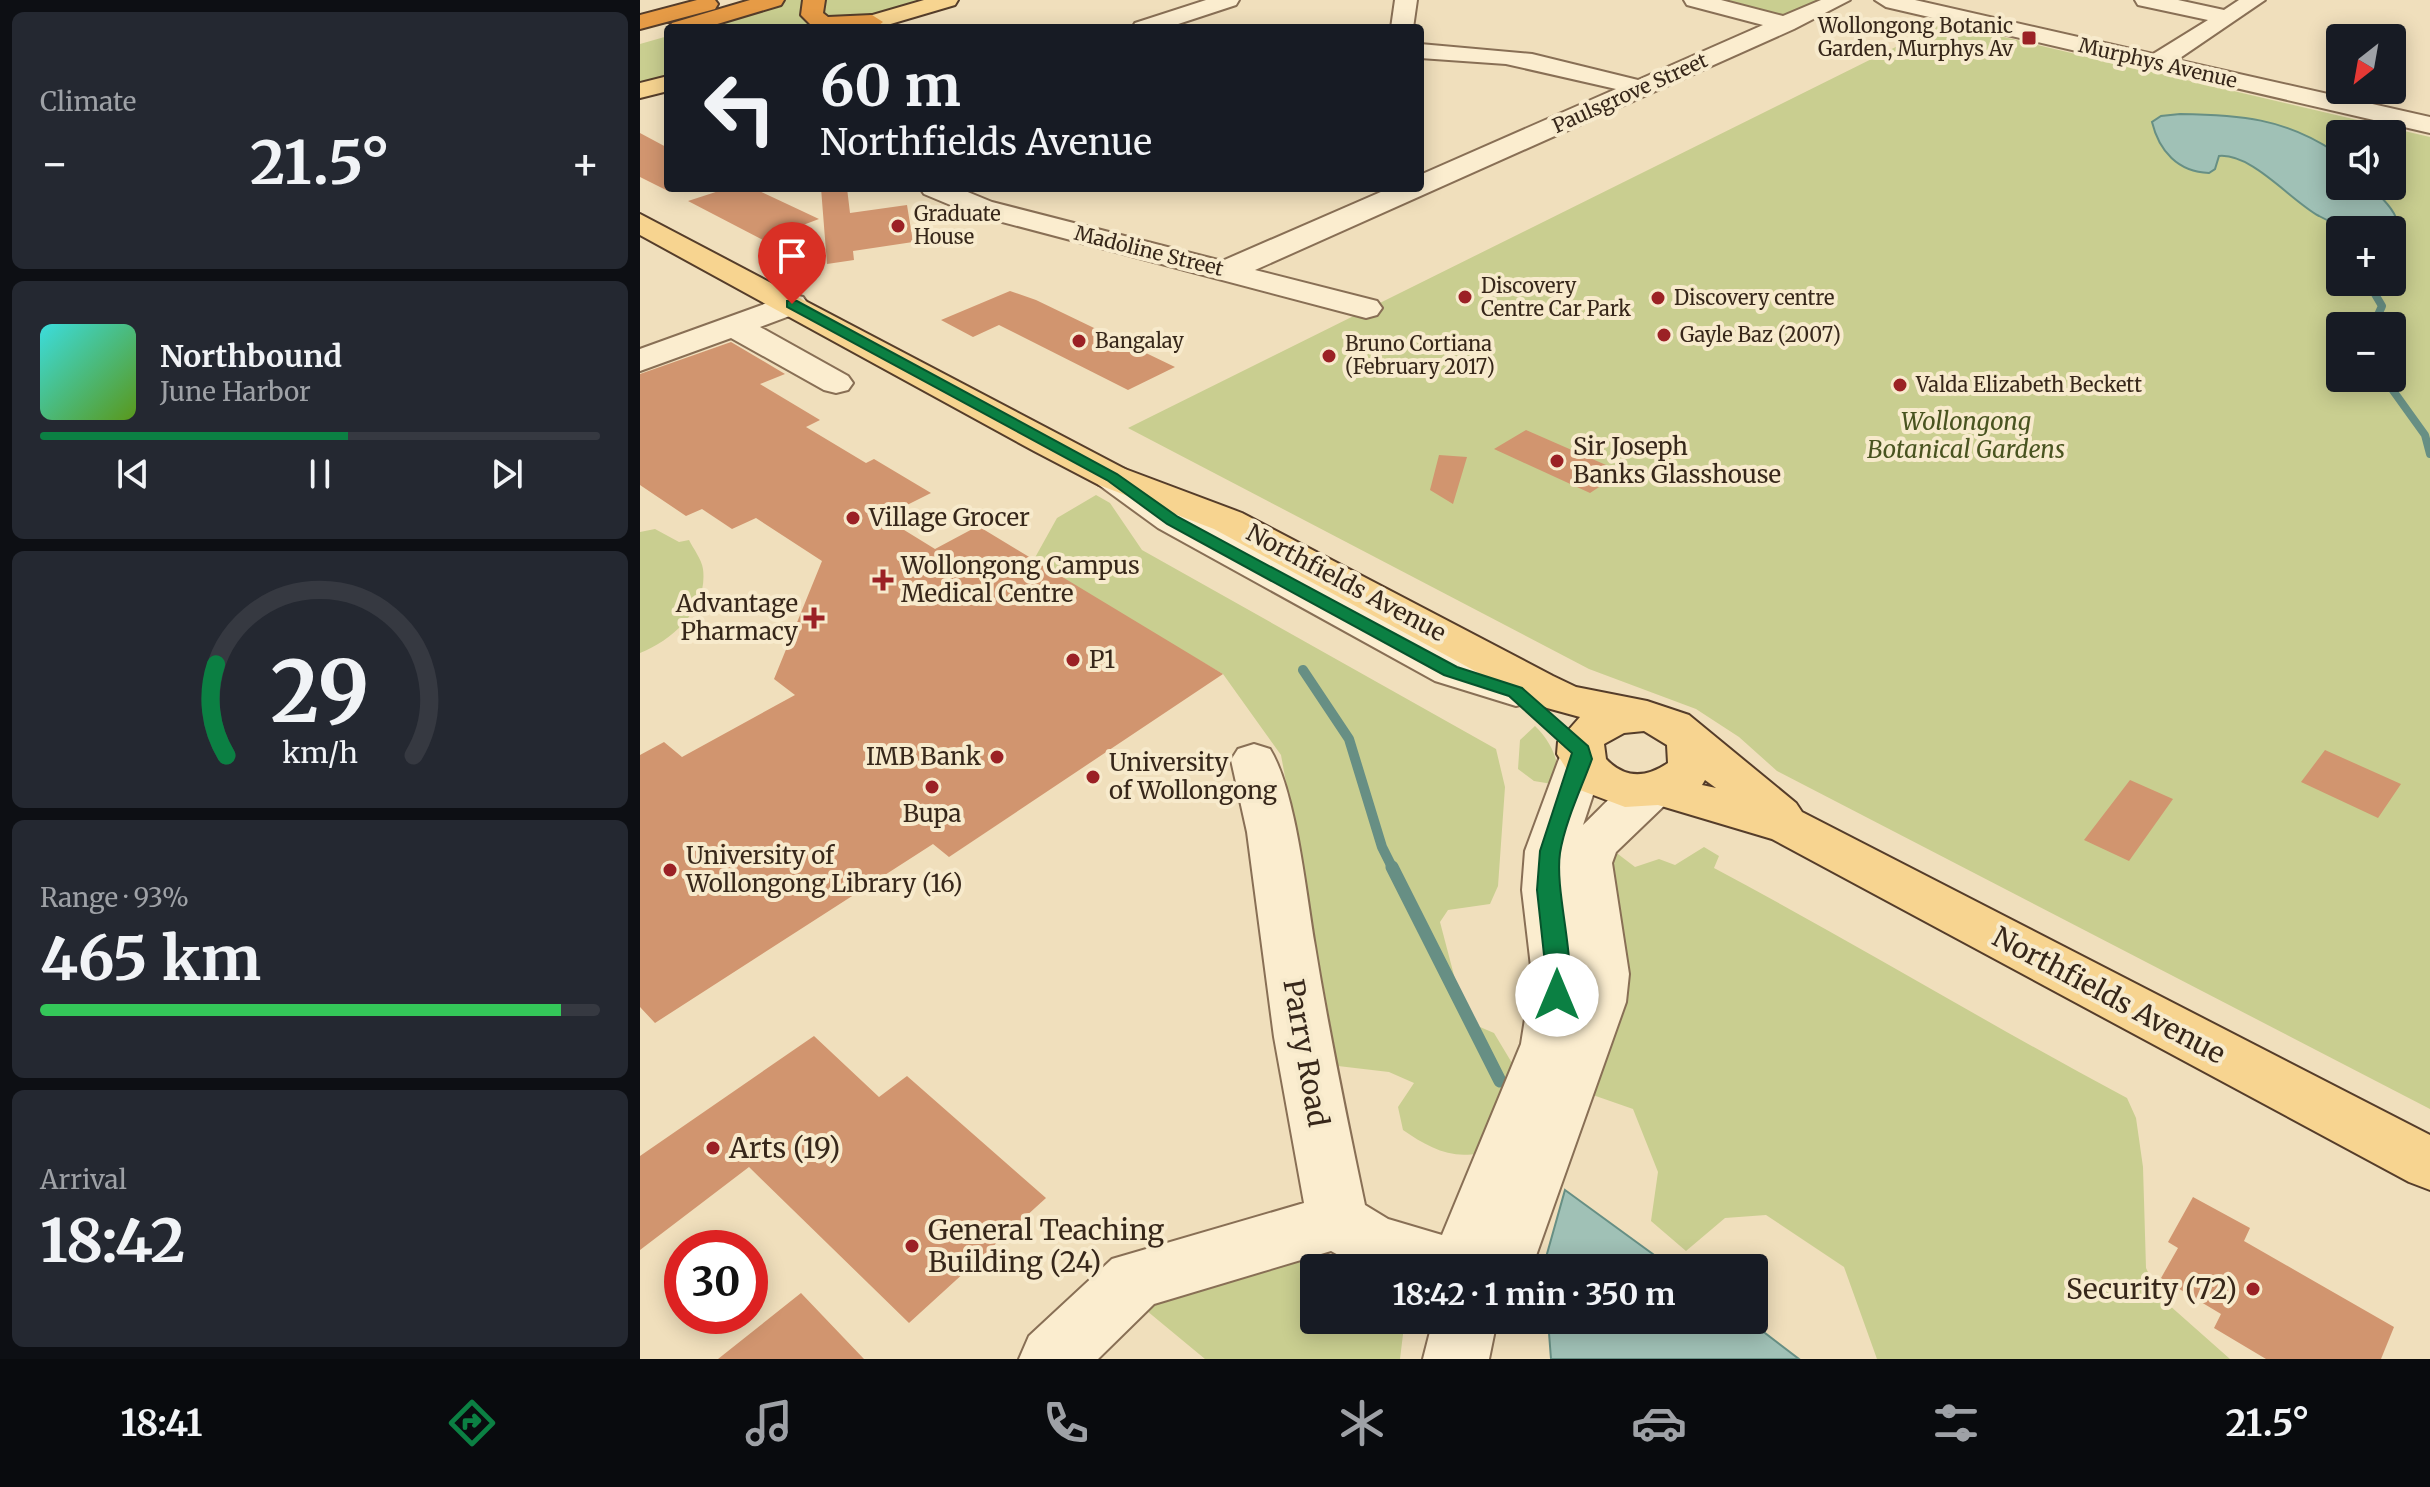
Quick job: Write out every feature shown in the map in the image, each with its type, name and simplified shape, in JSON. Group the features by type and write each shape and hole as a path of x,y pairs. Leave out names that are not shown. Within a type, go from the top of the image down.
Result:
{"highway":[{"path":"640,2 648,0"},
{"path":"640,13 690,0"},
{"path":"640,22 721,0"},
{"path":"693,24 773,0"},
{"path":"814,0 812,15 823,24"},
{"path":"640,40 664,33"}],"main road":[{"path":"865,24 947,0"},
{"path":"640,91 664,84"},
{"name":"Northfields Avenue","path":"640,211 1066,434 1197,498 1228,521"},
{"name":"Northfields Avenue","path":"640,223 1112,477 1228,521 1563,698 1633,715"},
{"name":"Northfields Avenue","path":"1463,644 1582,754"},
{"path":"1633,715 1674,726 1691,743 1693,762 1681,779 1654,790 1606,784 1587,769 1582,754 1588,733 1596,726 1633,715"},
{"name":"Northfields Avenue","path":"1691,743 1768,803 1789,826"},
{"name":"Northfields Avenue","path":"1654,790 1789,826 2430,1164"}],"street":[{"path":"1155,24 1228,0"},
{"path":"1403,24 1406,0"},
{"path":"1695,0 1786,24"},
{"name":"Paulsgrove Street","path":"1424,183 1839,0"},
{"name":"Murphys Avenue","path":"1886,0 2430,125"},
{"path":"2146,0 2227,17"},
{"path":"2156,63 2254,0"},
{"path":"1424,51 1485,52 1522,57 1640,88"},
{"name":"Madoline Street","path":"944,192 982,208 1366,308"},
{"path":"1226,271 1405,192"},
{"path":"982,208 1023,193"},
{"path":"640,361 792,304"},
{"path":"732,325 836,383"},
{"path":"1112,477 1172,520 1450,671 1516,692"},
{"path":"1475,1254 1473,1236 1549,1044 1559,975 1547,890 1550,851 1582,754"},
{"name":"Parry Road","path":"1254,760 1271,832 1302,1037 1338,1221"},
{"path":"1502,1254 1510,1247 1599,1002 1602,974 1588,890 1587,863 1594,844 1654,790"},
{"path":"1052,1359 1134,1280 1338,1221 1371,1243 1408,1254"},
{"path":"1456,1359 1462,1334"}],"green space":[{"path":"786,0 805,0 804,16 810,24 707,24"},
{"path":"823,0 924,0 850,23 821,21"},
{"path":"1709,0 1828,0 1781,15"},
{"name":"Wollongong Botanical Gardens","path":"1944,23 2358,120 2326,120 2326,200 2406,200 2406,131 2430,137 2430,1109 1777,771 1739,737 1696,709 1589,669 1128,428"},
{"path":"664,37 664,76 640,83 640,44"},
{"path":"1096,495 1110,503 1142,550 1496,749 1505,787 1498,886 1490,904 1448,910 1440,922 1466,1021 1494,1033 1512,1063 1479,1153 1459,1155 1439,1150 1403,1130 1398,1107 1414,1083 1389,1072 1338,1066 1281,755 1223,674 1032,563 1057,518"},
{"path":"655,529 679,542 689,540 702,565 703,583 700,597 686,620 665,639 640,653 640,532"},
{"path":"1535,726 1554,753 1558,785 1534,781 1518,769 1520,740"},
{"path":"1704,847 1719,856 1714,868 2127,1098 2136,1118 2143,1167 2146,1268 2160,1297 2230,1359 1877,1359 1844,1267 1766,1215 1725,1218 1686,1251 1651,1221 1658,1172 1633,1109 1590,1094 1609,869 1614,851 1635,867 1659,859 1675,865"},
{"path":"1300,1260 1300,1334 1403,1334 1400,1359 1205,1359 1141,1306"}],"water":[{"path":"2161,116 2242,117 2298,132 2326,147 2326,200 2384,200 2395,216 2326,216 2326,219 2308,209 2258,170 2232,157 2219,156 2215,169 2209,173 2188,169 2172,158 2160,142 2152,122"},
{"path":"1565,1190 1653,1254 1547,1254"},
{"path":"1549,1334 1766,1334 1799,1359 1551,1359"}],"building":[{"path":"640,133 664,146 664,189 640,177"},
{"path":"716,192 762,192 819,219 763,240 688,201"},
{"path":"821,192 847,192 850,213 907,205 913,242 853,251 854,260 827,264"},
{"name":"Bangalay","path":"1010,291 1036,300 1175,367 1128,390 999,325 973,337 941,320"},
{"path":"731,342 785,374 760,384 820,420 806,427 866,463 874,459 931,493 883,517 935,549 978,526 1223,674 949,857 933,844 655,1023 640,1007 640,755 664,742 682,757 795,695 774,679 822,561 756,518 732,529 702,509 686,516 640,485 640,374"},
{"name":"Sir Joseph Banks Glasshouse","path":"1526,430 1622,472 1590,493 1494,449"},
{"path":"1439,455 1467,457 1453,504 1430,490"},
{"path":"2325,750 2401,784 2378,818 2301,782"},
{"path":"2130,780 2173,799 2129,861 2084,840"},
{"name":"General Teaching Building (24)","path":"814,1036 879,1097 907,1076 1046,1198 909,1323 749,1167 640,1250 640,1156"},
{"name":"Security (72)","path":"2193,1197 2250,1228 2244,1241 2394,1327 2381,1359 2266,1359 2214,1328 2221,1314 2161,1278 2178,1248 2168,1242"},
{"path":"801,1293 864,1359 718,1359 749,1334 768,1334 768,1319"}],"waterway":[{"path":"2376,296 2382,306 2379,312"},
{"path":"2394,392 2425,435 2430,454"},
{"path":"1303,670 1349,739 1382,847 1392,867"},
{"path":"1392,867 1500,1081"}],"place":[{"name":"Wollongong Botanic Garden, Murphys Av","path":"2029,38"},
{"name":"Graduate House","path":"898,226"},
{"name":"Discovery Centre Car Park","path":"1465,297"},
{"name":"Discovery centre","path":"1658,298"},
{"name":"Gayle Baz (2007)","path":"1664,335"},
{"name":"Bangalay","path":"1079,341"},
{"name":"Bruno Cortiana (February 2017)","path":"1329,356"},
{"name":"Valda Elizabeth Beckett","path":"1900,385"},
{"name":"Sir Joseph Banks Glasshouse","path":"1557,461"},
{"name":"Village Grocer","path":"853,518"},
{"name":"Wollongong Campus Medical Centre","path":"883,580"},
{"name":"Advantage Pharmacy","path":"814,618"},
{"name":"P1","path":"1073,660"},
{"name":"IMB Bank","path":"997,757"},
{"name":"University of Wollongong","path":"1093,777"},
{"name":"Bupa","path":"932,787"},
{"name":"University of Wollongong Library (16)","path":"670,870"},
{"name":"Arts (19)","path":"713,1148"},
{"name":"General Teaching Building (24)","path":"912,1246"},
{"name":"Security (72)","path":"2253,1289"}],"route":[{"path":"792,304 1112,477 1172,520 1450,671 1516,692 1581,750 1582,759 1550,851 1547,890 1559,975 1557,995"}]}
